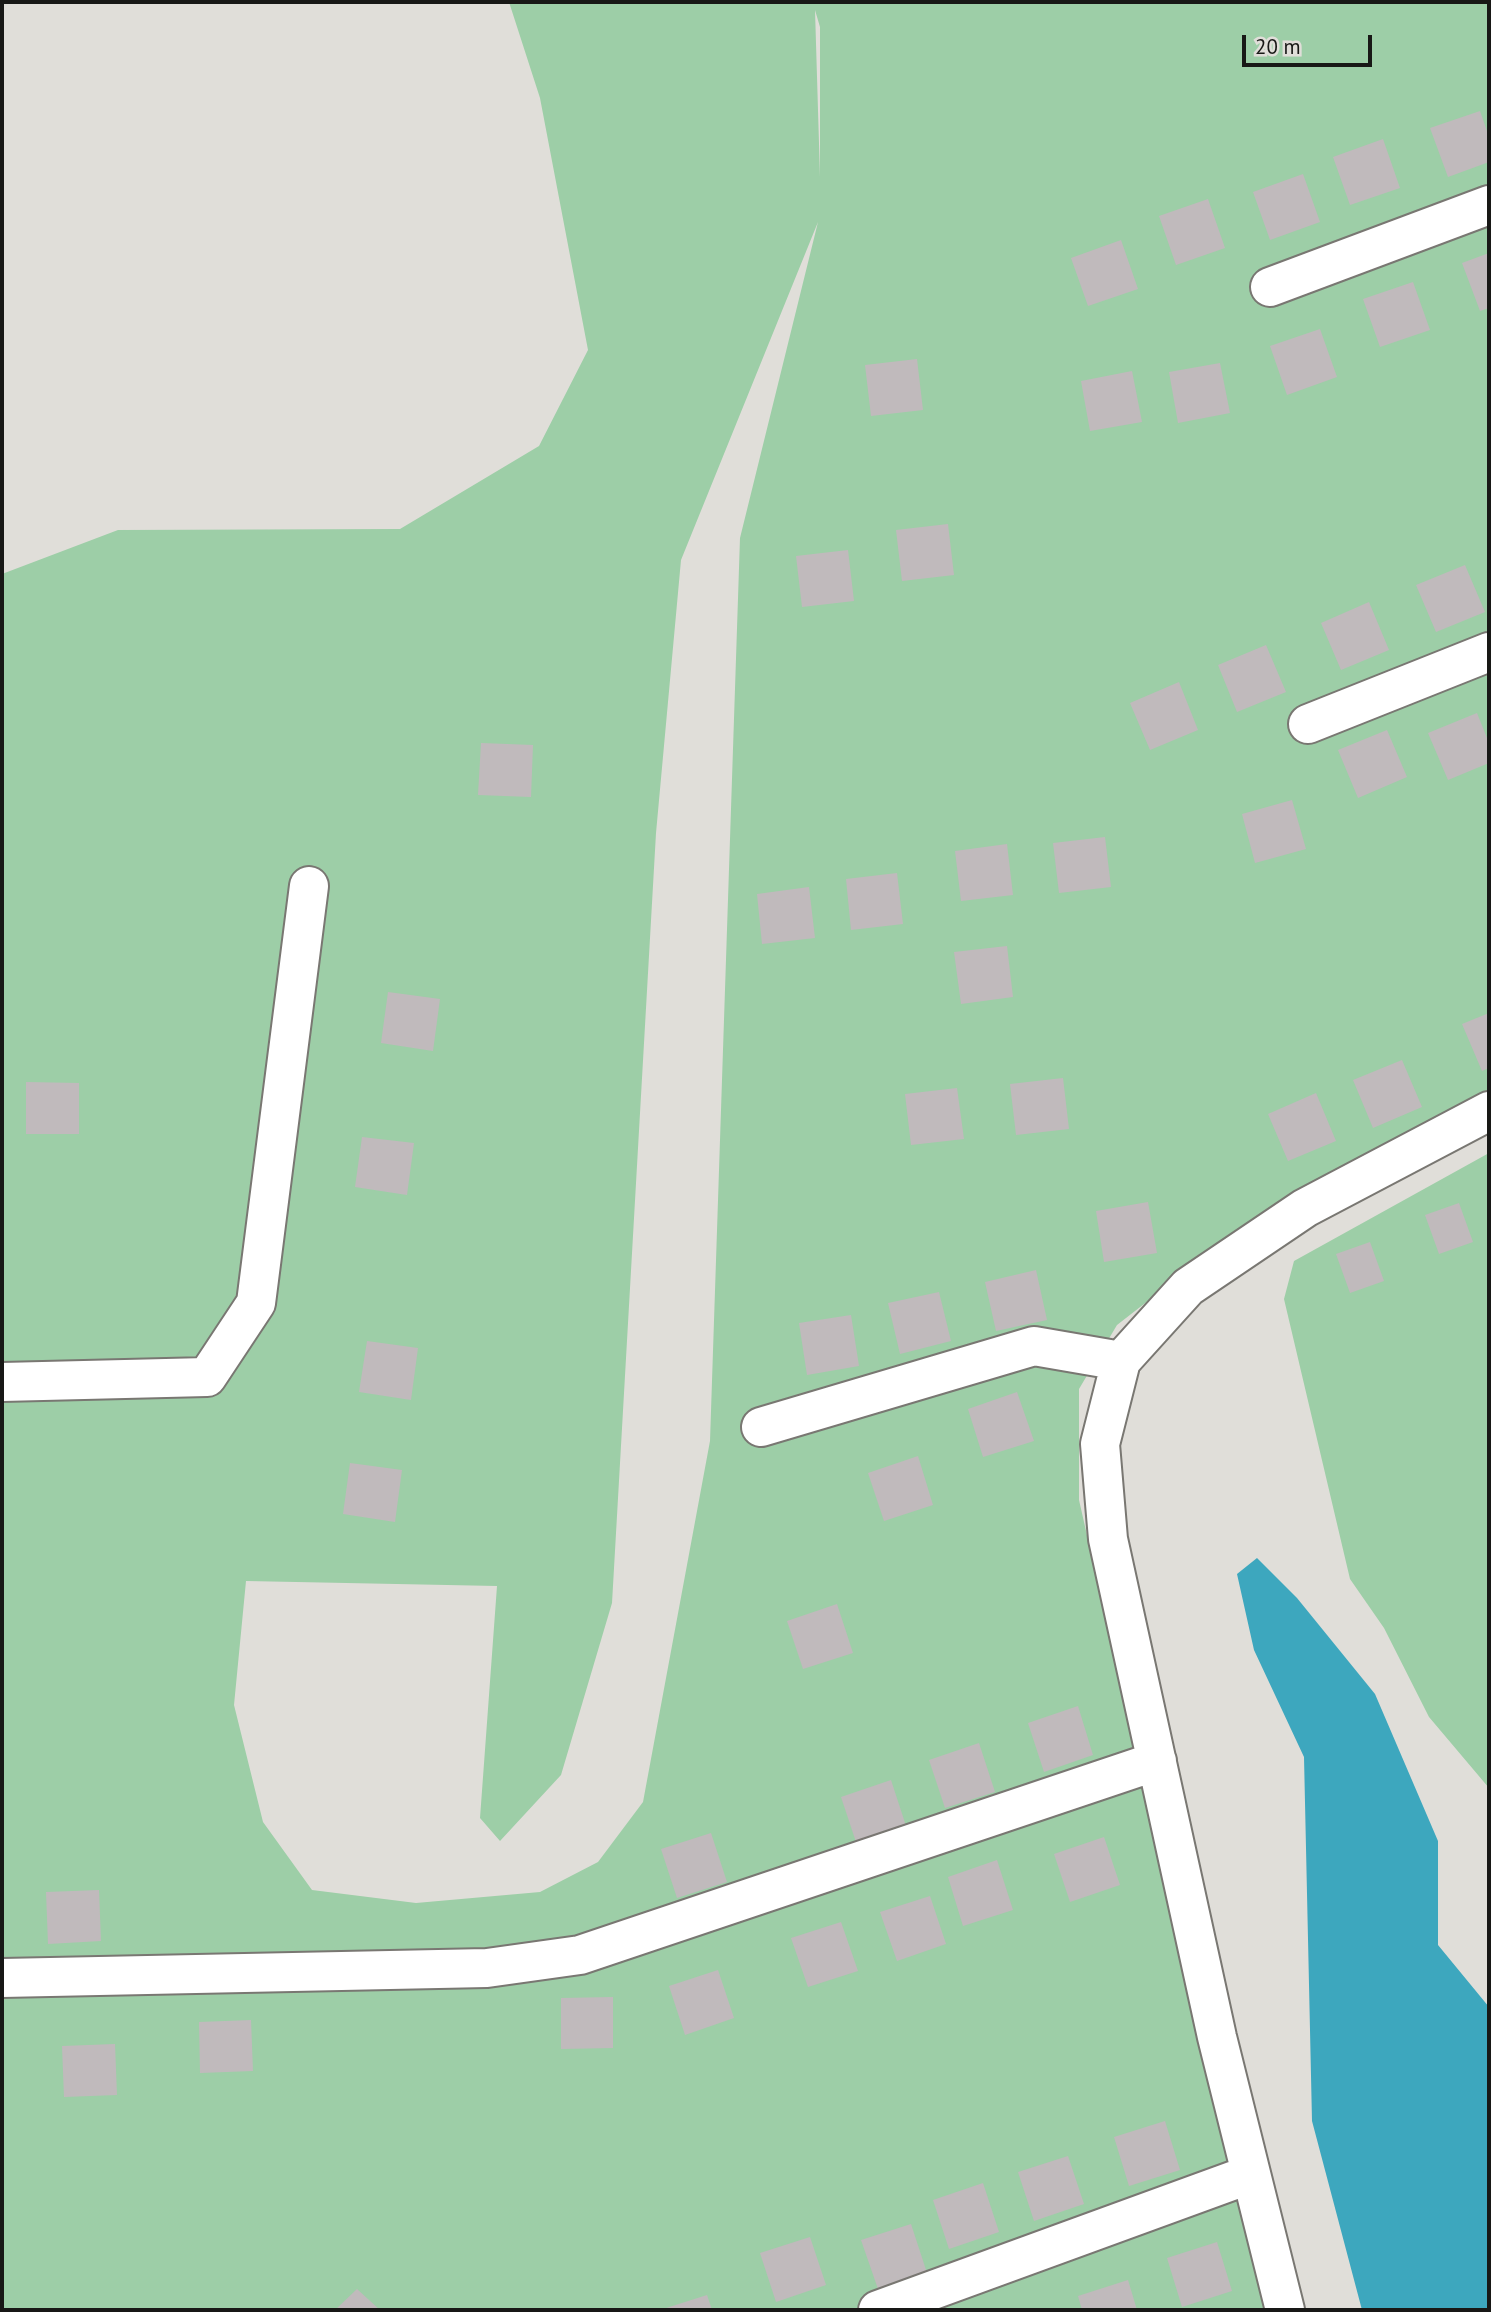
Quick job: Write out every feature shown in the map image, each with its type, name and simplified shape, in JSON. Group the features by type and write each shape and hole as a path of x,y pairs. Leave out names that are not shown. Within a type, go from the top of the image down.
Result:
{"street":[{"path":"1270,287 1489,205"},
{"path":"1308,724 1489,652"},
{"path":"2,1382 207,1377 256,1303 309,886"},
{"path":"1285,2310 1217,2037 1108,1539 1100,1444 1121,1361 1188,1287 1305,1208 1489,1111"},
{"path":"761,1427 1034,1346 1121,1361"},
{"path":"2,1978 488,1968 580,1955 1157,1761"},
{"path":"878,2310 1251,2174"}],"green space":[{"path":"509,2 1489,2 1489,1097 1216,1248 1117,1325 1079,1389 1079,1500 1167,1888 1270,2310 2,2310 2,574 118,530 400,529 539,446 588,350 540,98","holes":["815,10 820,27 820,177","818,222 740,538 710,1441 643,1802 598,1862 540,1892 416,1903 312,1890 263,1822 234,1705 246,1581 497,1586 480,1818 500,1841 561,1775 612,1603 656,833 681,560"]},
{"path":"1489,1153 1489,1788 1429,1717 1384,1628 1350,1579 1284,1299 1294,1261"}],"water":[{"path":"1257,1558 1297,1598 1375,1694 1438,1841 1438,1945 1489,2007 1489,2310 1362,2310 1312,2121 1304,1757 1254,1650 1237,1574"}],"building":[{"path":"1480,111 1489,137 1489,162 1448,177 1430,128"},
{"path":"1383,139 1400,188 1350,205 1333,157"},
{"path":"1303,174 1320,222 1270,240 1253,192"},
{"path":"1208,199 1225,248 1176,265 1159,216"},
{"path":"1121,240 1138,289 1088,306 1071,258"},
{"path":"1489,253 1489,308 1480,311 1462,263"},
{"path":"1413,282 1430,330 1380,347 1363,299"},
{"path":"1320,329 1337,377 1287,395 1270,346"},
{"path":"917,359 923,410 871,416 865,365"},
{"path":"1220,363 1230,413 1178,423 1169,372"},
{"path":"1132,371 1142,422 1090,431 1081,381"},
{"path":"948,524 954,575 902,581 896,530"},
{"path":"848,550 854,601 802,607 796,556"},
{"path":"1465,565 1485,612 1436,632 1416,585"},
{"path":"1369,602 1389,650 1341,670 1321,623"},
{"path":"1266,645 1286,692 1237,712 1218,665"},
{"path":"1179,682 1198,730 1150,750 1130,703"},
{"path":"1477,713 1489,743 1489,763 1448,780 1428,733"},
{"path":"1387,730 1407,777 1358,798 1338,750"},
{"path":"481,743 533,745 531,797 478,795"},
{"path":"1292,800 1306,849 1255,863 1242,814"},
{"path":"1105,837 1111,887 1059,893 1053,843"},
{"path":"1007,844 1013,895 961,901 955,851"},
{"path":"897,873 903,924 851,930 846,879"},
{"path":"809,887 815,938 762,944 757,894"},
{"path":"1007,946 1013,997 961,1004 954,952"},
{"path":"388,992 440,999 433,1051 381,1043"},
{"path":"1489,1013 1489,1068 1482,1071 1462,1024"},
{"path":"1402,1060 1422,1107 1373,1128 1353,1080"},
{"path":"1063,1078 1069,1129 1016,1135 1010,1084"},
{"path":"26,1082 79,1083 79,1134 26,1134"},
{"path":"957,1088 964,1139 911,1145 905,1094"},
{"path":"1316,1093 1336,1141 1288,1161 1268,1114"},
{"path":"362,1137 414,1143 407,1195 355,1187"},
{"path":"1148,1202 1157,1253 1104,1262 1096,1211"},
{"path":"1459,1203 1473,1242 1439,1254 1425,1215"},
{"path":"1370,1242 1384,1281 1350,1293 1336,1254"},
{"path":"1036,1270 1047,1320 996,1331 985,1282"},
{"path":"939,1292 951,1341 900,1354 888,1303"},
{"path":"851,1315 859,1366 807,1375 799,1323"},
{"path":"367,1341 418,1348 411,1400 359,1392"},
{"path":"1017,1392 1034,1441 983,1457 968,1409"},
{"path":"918,1456 933,1505 884,1521 868,1473"},
{"path":"350,1463 402,1470 395,1522 343,1514"},
{"path":"837,1604 853,1653 803,1669 787,1621"},
{"path":"1078,1706 1093,1755 1044,1772 1028,1723"},
{"path":"979,1743 995,1792 945,1808 929,1760"},
{"path":"891,1780 907,1829 857,1845 841,1797"},
{"path":"711,1833 727,1882 677,1898 661,1849"},
{"path":"1104,1837 1120,1885 1070,1902 1054,1854"},
{"path":"997,1860 1013,1910 963,1926 948,1877"},
{"path":"99,1890 101,1941 48,1944 46,1892"},
{"path":"930,1896 946,1944 897,1961 880,1912"},
{"path":"841,1922 858,1971 808,1987 791,1938"},
{"path":"718,1970 734,2018 685,2035 669,1986"},
{"path":"613,1997 613,2048 561,2049 561,1998"},
{"path":"251,2020 253,2071 200,2073 199,2022"},
{"path":"115,2044 117,2095 64,2097 62,2046"},
{"path":"1165,2121 1180,2170 1129,2186 1114,2137"},
{"path":"1068,2156 1084,2204 1034,2221 1018,2172"},
{"path":"983,2183 999,2232 949,2249 933,2200"},
{"path":"911,2224 927,2273 878,2289 861,2240"},
{"path":"810,2237 826,2285 776,2302 760,2253"},
{"path":"1217,2242 1232,2291 1182,2307 1167,2258"},
{"path":"1128,2280 1137,2310 1082,2310 1078,2296"},
{"path":"357,2289 380,2310 335,2310"},
{"path":"707,2295 712,2310 660,2310"}]}
